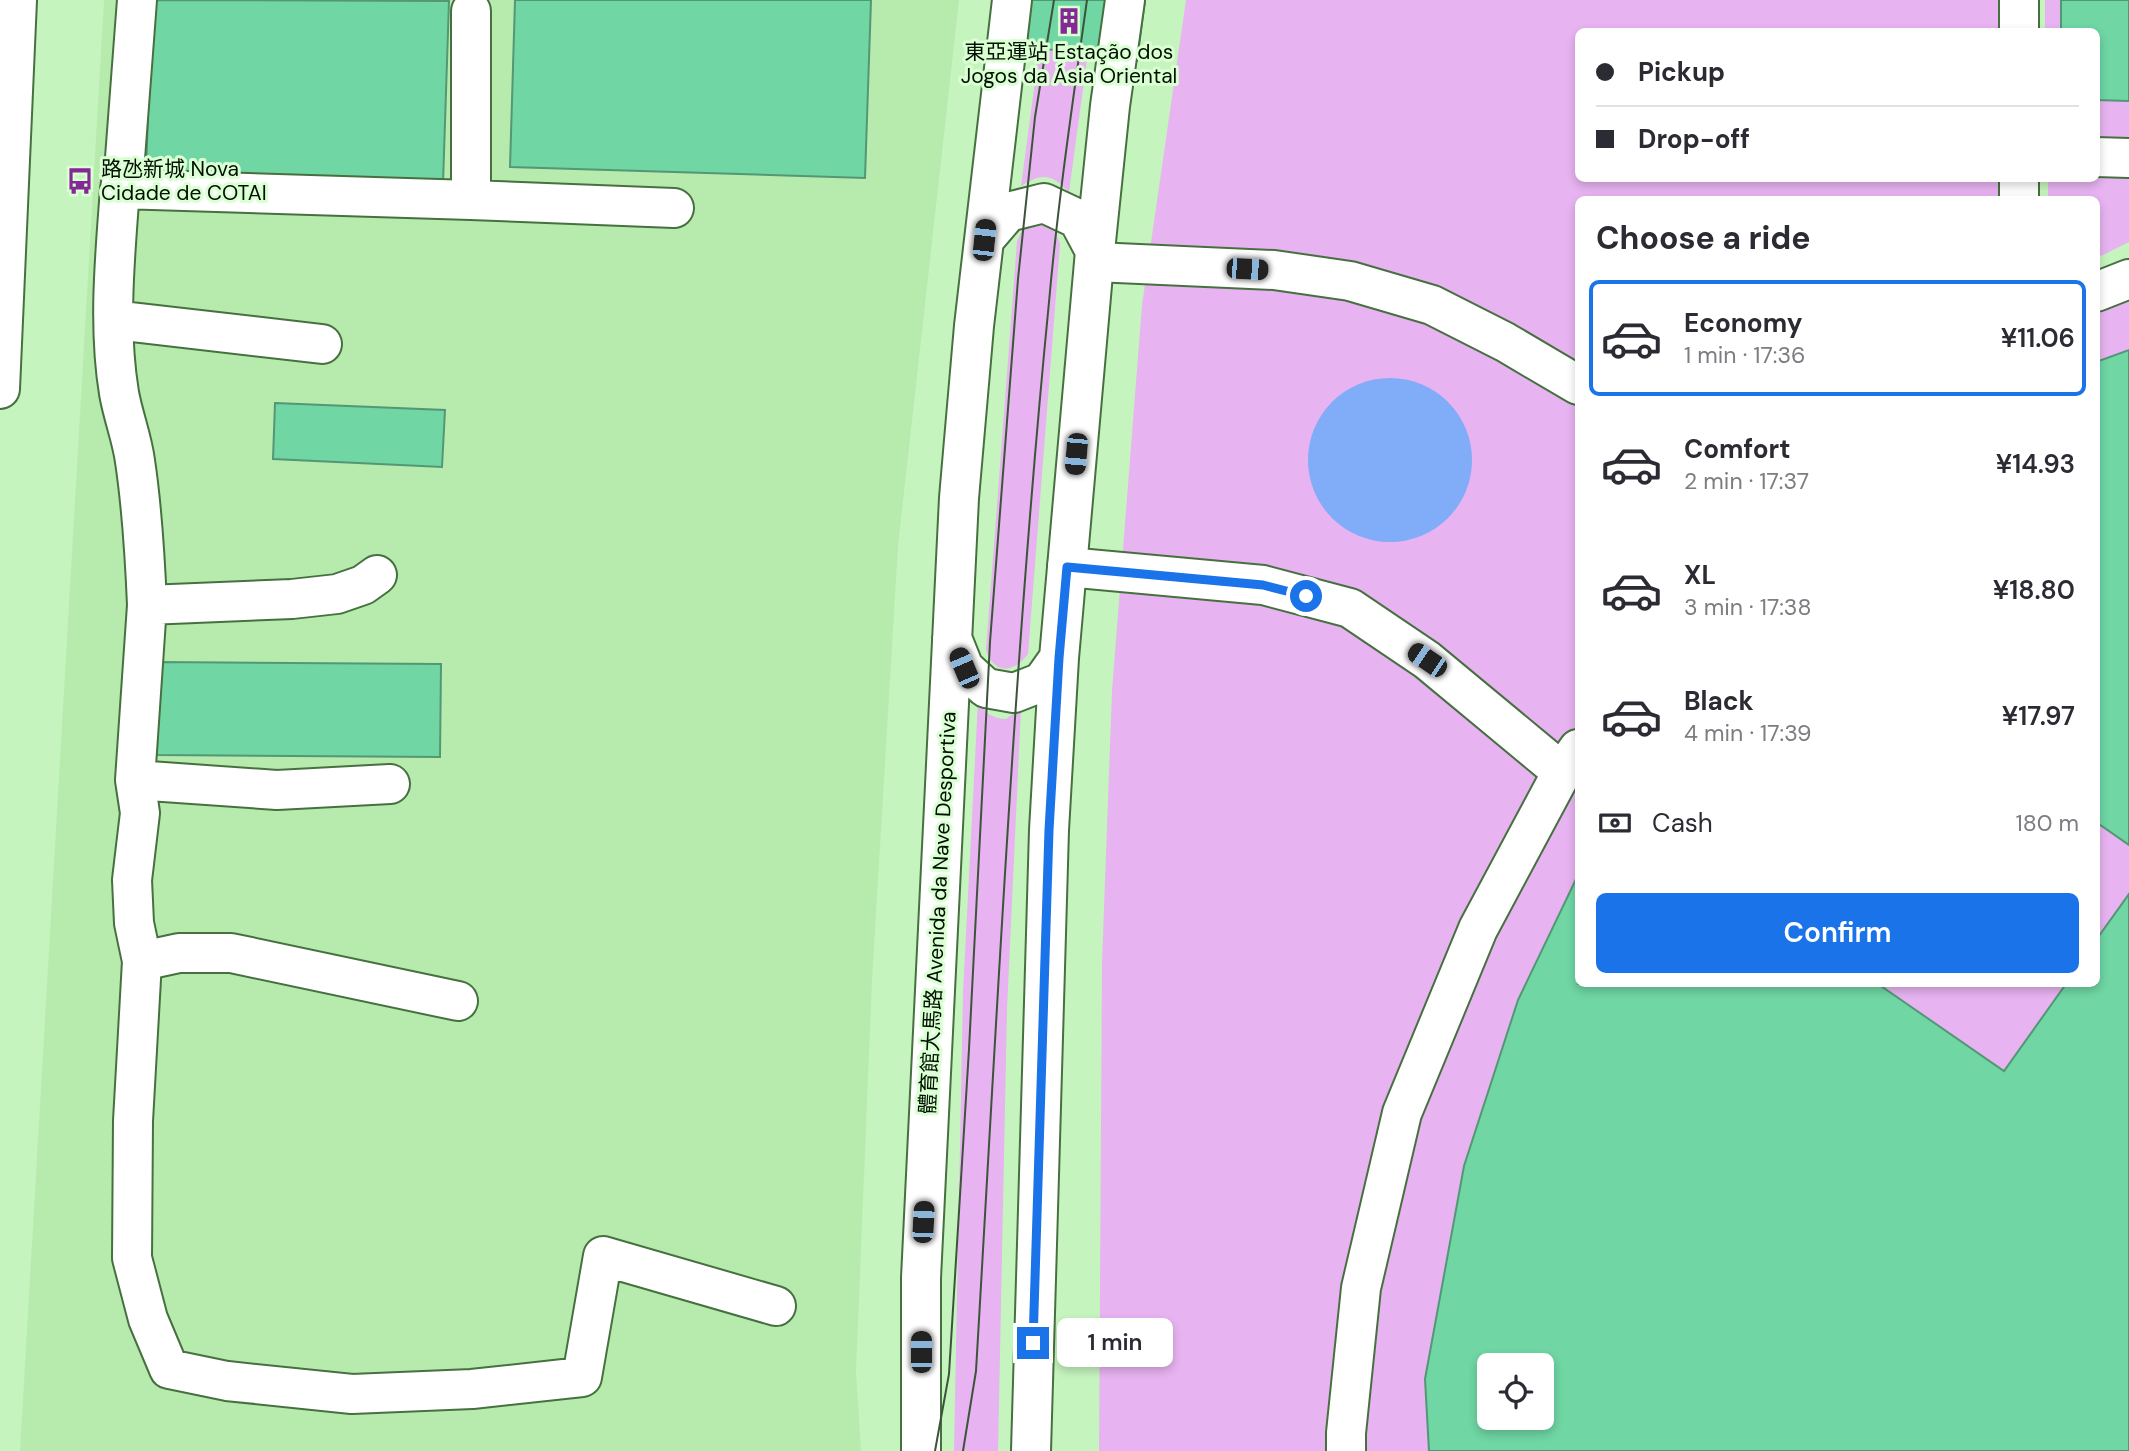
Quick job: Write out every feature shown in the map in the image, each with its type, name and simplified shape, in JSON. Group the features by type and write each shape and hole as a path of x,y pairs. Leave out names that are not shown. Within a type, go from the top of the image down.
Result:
{"main road":[{"path":"0,389 17,0"},
{"path":"137,0 125,158 115,246 114,320 119,393 135,458 144,536 147,605 135,780 140,813 132,891 134,923 142,961 133,1121 132,1258 148,1318 169,1369 226,1381 352,1394 471,1389 582,1377 603,1256 776,1306"},
{"name":"體育館大馬路 Avenida da Nave Desportiva","path":"921,1451 921,1278 959,498 984,240 1012,0"},
{"path":"1031,1451 1049,830 1059,658 1110,106 1125,0"},
{"path":"2019,0 2019,28"},
{"path":"471,11 471,200"},
{"path":"2100,157 2129,158"},
{"path":"120,189 674,208"},
{"path":"984,240 1008,212 1044,203 1078,219 1095,257"},
{"path":"1095,257 1274,270 1350,281 1432,305 1505,342 1575,383"},
{"path":"2100,290 2129,279"},
{"path":"114,320 322,344"},
{"path":"1067,567 1263,585 1350,608 1570,760 1478,929 1402,1113 1361,1288 1346,1451"},
{"path":"147,605 292,599 337,594 363,585 377,575"},
{"path":"952,638 964,668 986,688 1014,693 1042,682 1059,658"},
{"path":"135,780 277,790 390,784"},
{"path":"142,961 178,953 231,953 458,1001"}],"shaded area":[{"path":"104,0 959,0 898,546 872,980 856,1372 861,1451 20,1451"},
{"path":"1046,0 1095,0 1069,192 1057,181 1046,177 1021,186"},
{"path":"1186,0 2031,0 2032,28 1575,28 1575,182 2034,182 2035,196 1575,196 1575,987 2100,987 2100,269 2129,258 2129,1451 1099,1451 1102,963 1112,691 1142,305"},
{"path":"2045,0 2129,0 2129,242 2100,256 2100,196 2048,196 2048,182 2100,182 2100,28 2045,28"},
{"path":"1036,221 1052,228 1060,244 1028,654 1017,665 1005,668 994,664 986,650 1017,241 1024,226"},
{"path":"978,701 989,714 1006,719 1021,708 1007,1009 998,1451 954,1451 963,993"}],"water":[{"path":"1390,378 1422,384 1448,402 1466,428 1472,460 1466,492 1448,518 1422,536 1390,542 1358,536 1332,518 1314,492 1308,460 1314,428 1332,402 1358,384"}],"building":[{"path":"152,0 449,1 443,184 146,173"},
{"path":"515,0 871,0 865,178 510,167"},
{"name":"東亞運站 Estação dos Jogos da Ásia Oriental","path":"999,0 1145,0 1137,61 993,42"},
{"path":"2061,0 2129,0 2129,101 2100,100 2100,28 2061,28"},
{"path":"2129,350 2129,845 2100,825 2100,361"},
{"path":"275,403 445,410 442,467 273,459"},
{"path":"158,662 441,664 440,757 157,755"},
{"path":"1575,881 1575,987 1882,987 2004,1071 2064,987 2100,987 2100,934 2129,894 2129,1451 1429,1451 1425,1379 1464,1166 1518,1000"}],"tram line":[{"path":"935,1451 949,1374 990,642 1018,279 1035,117 1054,0"},
{"path":"963,1451 976,1371 1007,836 1037,436 1057,226 1087,0"}],"place":[{"name":"東亞運站 Estação dos Jogos da Ásia Oriental","path":"1069,21"},
{"name":"路氹新城 Nova Cidade de COTAI","path":"80,181"}],"route":[{"path":"1033,1343 1049,830 1067,567 1263,585 1306,596"}]}
